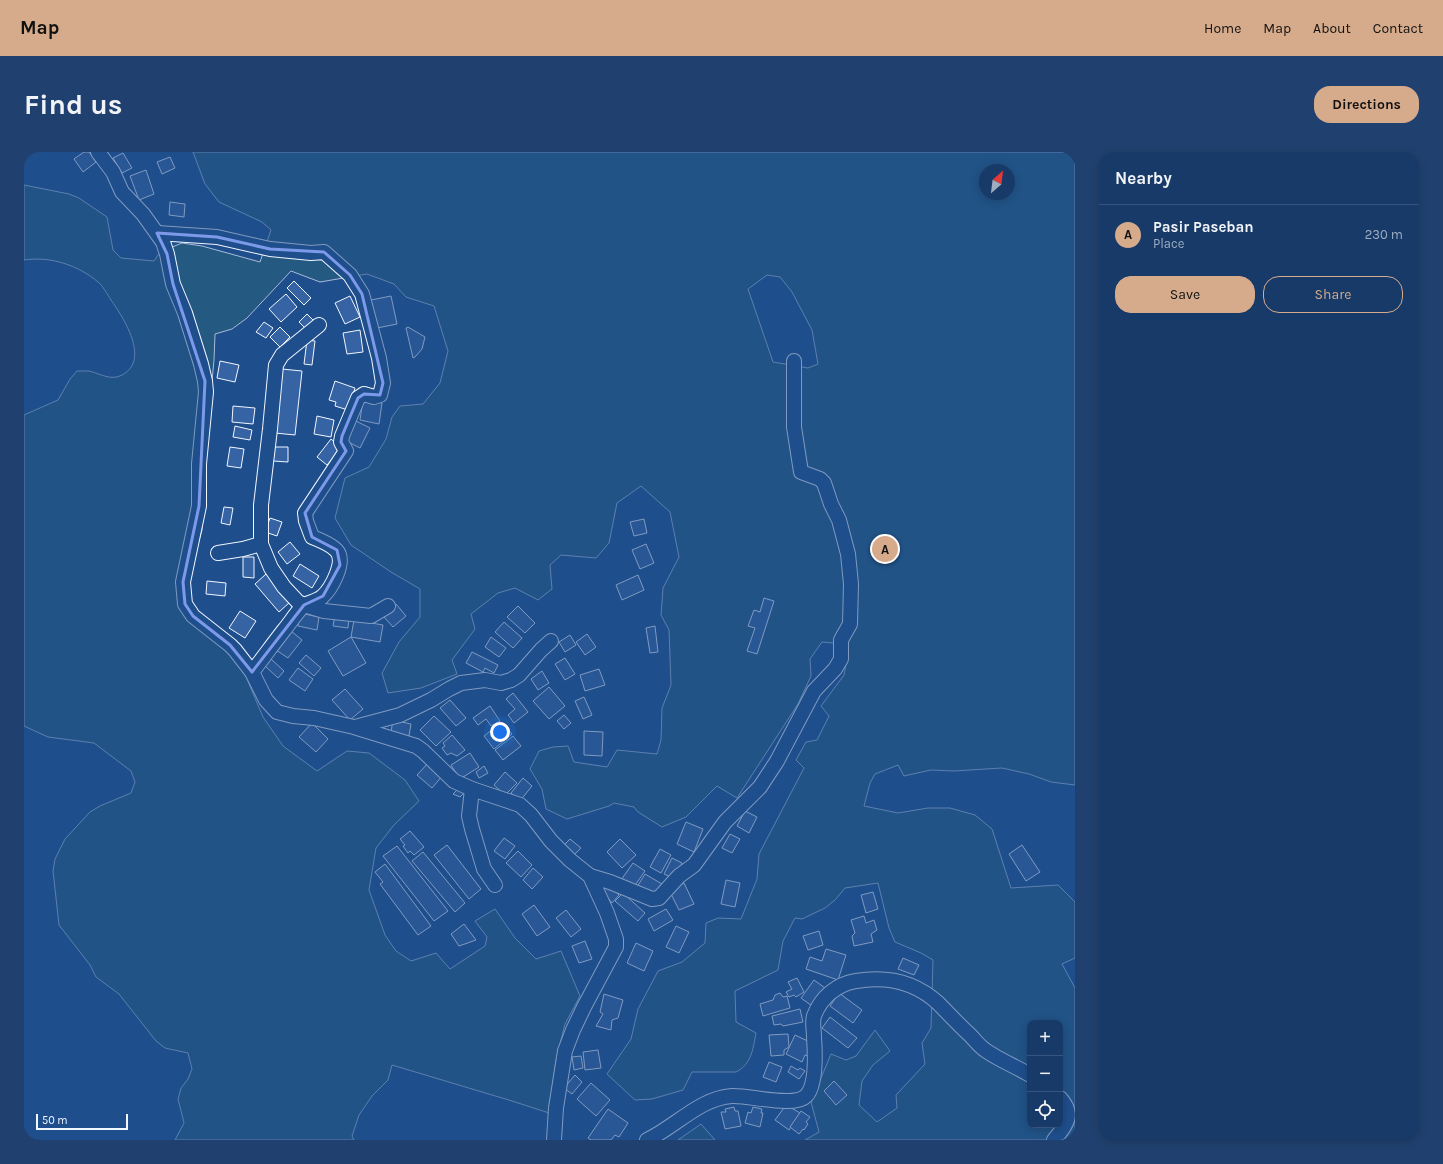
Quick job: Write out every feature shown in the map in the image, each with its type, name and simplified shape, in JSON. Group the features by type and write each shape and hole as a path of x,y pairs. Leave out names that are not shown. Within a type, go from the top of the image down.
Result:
{"street":[{"path":"98,152 113,172 122,192 136,205 163,242 173,284 187,319 205,381 206,392 199,464 199,506 183,582 185,604 193,616 230,645 252,672 266,700 277,712 354,727 416,746 429,756 454,781 472,789 520,805 539,823 551,841 570,860 590,876 610,882 652,899 659,898 679,876 694,865 725,822 760,787 777,761 814,690 835,669 840,659 841,640 850,624 851,584 848,554 841,526 831,504 824,483 820,479 800,472 794,427 794,361"},
{"path":"157,233 217,237 270,248 311,253 324,252 350,276 362,294 380,358 383,383 380,395 374,397 364,394 358,398 342,436 341,442 346,451 305,513 306,521 312,537 337,550 340,565 337,575 324,596 315,602 304,606 252,672"},
{"path":"319,325 282,355 276,366 261,505 261,544 271,568 284,587 298,602 304,606 371,616 388,606"},
{"path":"218,553 243,549 261,544"},
{"path":"354,727 400,716 461,683 485,680 501,683 511,680 518,675 551,641"},
{"path":"472,789 469,816 472,829 484,869 495,885"},
{"path":"554,1140 556,1108 565,1051 581,1012 616,947 616,939 607,913 590,876"},
{"path":"647,1140 714,1099 732,1096 768,1100 798,1100 806,1095 815,1073 813,1028 817,1009 830,992 846,982 887,979 910,986 927,994 985,1050 1027,1073"},
{"path":"1054,1140 1066,1125 1068,1115 1067,1107 1063,1102"}],"highlighted area":[{"path":"157,233 217,237 270,249 324,252 350,275 362,294 383,383 380,395 364,394 358,398 342,436 341,442 346,451 305,513 312,537 337,550 340,565 323,596 304,605 252,672 230,645 193,616 185,604 183,582 199,506 205,381 173,284 167,254"}],"shaded area":[{"path":"193,152 1075,152 1075,785 1051,782 1029,774 1002,768 954,771 931,770 904,776 898,765 875,774 870,783 864,806 898,813 928,808 950,808 975,815 992,829 1011,888 1058,885 1075,902 1075,958 1062,964 1075,988 1075,1140 805,1140 819,1132 811,1102 831,1054 846,1060 856,1056 875,1030 890,1051 873,1065 862,1081 859,1105 877,1122 897,1108 896,1095 925,1064 922,1043 931,1028 933,960 895,942 889,928 878,883 845,888 835,900 825,908 802,919 795,918 783,941 778,970 735,991 736,1022 756,1033 749,1060 741,1069 736,1072 692,1072 683,1090 652,1099 635,1100 607,1074 631,1039 638,1009 658,971 682,962 705,943 706,923 718,918 741,919 757,879 759,854 804,768 796,760 806,742 817,740 829,716 821,706 844,675 848,654 833,643 822,642 810,659 811,676 798,704 737,798 717,786 686,817 662,827 638,812 634,807 614,803 609,806 567,819 546,809 542,789 530,769 539,751 553,747 568,746 574,762 607,767 617,750 657,754 661,740 662,708 671,685 669,630 661,615 663,588 679,557 670,512 641,486 617,503 609,543 596,558 561,555 550,565 552,589 538,600 515,588 498,593 471,614 475,629 452,660 457,674 421,688 388,693 382,673 399,642 420,617 420,589 391,572 351,545 335,518 345,478 369,467 386,439 392,417 400,406 423,404 440,383 448,351 434,306 406,297 394,284 367,274 320,282 291,271 247,318 232,329 215,334 202,530 192,566 179,596 241,665 263,717 283,746 317,771 347,751 369,753 405,780 419,801 394,825 376,848 369,890 385,935 396,951 411,961 436,953 450,969 485,946 487,937 475,921 495,909 515,938 536,959 561,951 580,996 565,1024 556,1060 549,1113 392,1065 388,1080 372,1096 359,1115 352,1136 354,1140 175,1140 184,1123 178,1099 181,1088 188,1079 192,1069 188,1053 165,1048 156,1041 119,994 96,977 90,965 59,925 53,871 55,859 65,839 90,812 100,806 131,793 135,782 131,771 94,743 48,737 24,726 24,415 58,400 70,379 77,371 89,371 110,377 118,377 122,375 130,368 134,359 134,349 132,338 122,317 98,282 82,271 63,263 44,259 24,260 24,185 69,194 79,198 107,217 113,250 121,258 154,261 160,252 182,243 202,246 260,262 271,230 262,222 219,202 205,184","holes":["767,275 780,277 792,292 812,330 818,364 808,368 773,362 748,289"]},
{"path":"701,1124 715,1140 678,1140"}],"building":[{"path":"84,152 89,152 96,162 83,172 74,159"},
{"path":"123,153 132,168 122,173 113,158"},
{"path":"170,157 175,168 162,174 157,162"},
{"path":"146,170 154,194 139,200 130,176"},
{"path":"170,202 185,204 184,217 169,215"},
{"path":"294,281 311,298 304,305 287,288"},
{"path":"286,294 297,307 281,322 269,309"},
{"path":"350,296 360,317 345,324 335,303"},
{"path":"391,296 397,324 377,328 371,300"},
{"path":"307,314 316,323 308,331 299,322"},
{"path":"264,322 273,328 266,338 256,332"},
{"path":"280,327 290,337 280,347 270,337"},
{"path":"408,327 425,337 422,349 413,358 406,328"},
{"path":"360,330 363,352 347,354 343,333"},
{"path":"307,340 315,341 312,365 304,364"},
{"path":"220,361 239,365 235,382 217,378"},
{"path":"282,369 302,371 295,435 275,433"},
{"path":"335,381 355,388 348,410 335,406 336,402 329,400"},
{"path":"363,400 382,403 379,424 360,420"},
{"path":"233,406 255,408 253,424 232,422"},
{"path":"317,416 334,420 331,437 314,434"},
{"path":"356,421 370,428 360,448 346,441"},
{"path":"235,426 252,430 250,440 233,437"},
{"path":"331,439 342,448 327,465 317,457"},
{"path":"230,447 244,449 241,468 227,466"},
{"path":"274,447 288,447 288,462 273,461"},
{"path":"224,507 233,508 230,525 221,523"},
{"path":"270,518 282,522 277,536 265,532"},
{"path":"644,519 647,533 634,536 630,522"},
{"path":"290,542 300,554 287,564 278,552"},
{"path":"646,544 654,563 640,569 632,550"},
{"path":"243,557 254,557 254,578 243,577"},
{"path":"300,564 319,576 312,588 293,576"},
{"path":"266,574 290,602 279,612 255,584"},
{"path":"638,575 644,590 622,600 616,585"},
{"path":"207,581 226,583 225,596 206,594"},
{"path":"764,598 774,601 757,654 747,651 755,628 748,626 754,610 760,612"},
{"path":"396,604 406,616 393,627 383,616"},
{"path":"518,606 535,623 525,633 507,617"},
{"path":"240,611 256,621 245,638 229,628"},
{"path":"300,613 319,617 317,630 298,626"},
{"path":"335,615 349,617 348,628 333,626"},
{"path":"354,620 383,625 380,642 351,637"},
{"path":"504,622 522,638 513,648 495,632"},
{"path":"655,626 658,652 650,653 646,628"},
{"path":"291,631 302,640 288,658 276,650"},
{"path":"587,634 596,647 585,655 576,642"},
{"path":"570,635 576,645 565,652 559,642"},
{"path":"351,637 366,663 343,676 328,651"},
{"path":"491,637 506,648 499,657 485,647"},
{"path":"472,652 498,665 494,673 485,668 483,672 466,663"},
{"path":"306,655 321,668 314,676 299,663"},
{"path":"565,658 575,674 565,680 555,664"},
{"path":"271,659 284,671 278,678 264,665"},
{"path":"298,668 313,679 305,691 289,680"},
{"path":"599,669 605,685 585,691 580,675"},
{"path":"542,671 549,683 538,690 531,679"},
{"path":"549,687 565,706 549,719 533,701"},
{"path":"345,689 363,709 350,720 332,700"},
{"path":"513,693 528,712 514,723 508,715 515,709 506,699"},
{"path":"584,697 592,715 583,719 575,701"},
{"path":"450,700 466,718 456,726 440,708"},
{"path":"490,706 500,721 491,726 486,719 478,725 473,718"},
{"path":"564,715 571,723 564,729 557,721"},
{"path":"434,716 451,732 436,746 420,730"},
{"path":"393,720 411,724 409,736 391,732"},
{"path":"502,722 512,734 494,749 484,736"},
{"path":"312,723 328,739 316,752 299,737"},
{"path":"584,731 603,732 602,756 584,755"},
{"path":"452,735 465,750 457,756 451,753 447,755 442,748 445,746 443,743"},
{"path":"513,736 521,746 503,760 495,750"},
{"path":"470,753 479,767 460,779 451,765"},
{"path":"429,762 444,774 432,788 417,775"},
{"path":"484,766 488,773 479,778 476,772"},
{"path":"505,772 517,783 505,795 494,785"},
{"path":"523,778 532,786 520,801 511,793"},
{"path":"460,787 465,792 460,797 453,794"},
{"path":"745,811 757,817 749,833 737,826"},
{"path":"686,822 703,829 694,852 677,844"},
{"path":"410,831 424,847 414,855 410,851 408,853 403,846 405,845 400,839"},
{"path":"730,834 740,839 732,853 722,848"},
{"path":"504,838 515,846 505,859 494,851"},
{"path":"570,839 581,848 574,855 563,846"},
{"path":"620,839 636,855 622,868 607,852"},
{"path":"447,845 481,889 469,899 434,855"},
{"path":"1022,845 1040,872 1026,881 1009,854"},
{"path":"397,846 448,911 434,921 383,856"},
{"path":"660,849 671,855 661,873 650,867"},
{"path":"518,851 532,865 521,877 506,863"},
{"path":"423,852 465,903 455,912 412,861"},
{"path":"672,858 682,863 675,879 664,874"},
{"path":"633,863 645,871 633,888 621,880"},
{"path":"385,864 431,926 418,935 380,884 383,882 375,872"},
{"path":"533,868 543,877 532,889 523,880"},
{"path":"645,874 662,884 655,897 637,887"},
{"path":"726,880 740,883 735,907 721,904"},
{"path":"606,883 619,895 612,903 600,888"},
{"path":"684,883 694,904 679,910 669,890"},
{"path":"873,892 878,909 866,913 861,895"},
{"path":"623,893 645,913 638,921 615,901"},
{"path":"534,905 550,927 537,936 522,914"},
{"path":"666,909 673,920 654,931 648,919"},
{"path":"566,910 581,929 571,937 556,918"},
{"path":"864,916 866,923 874,920 877,930 871,934 873,942 854,946 852,936 855,933 851,920"},
{"path":"464,924 476,940 459,946 451,934"},
{"path":"676,926 689,932 679,953 666,947"},
{"path":"819,931 823,945 808,950 803,936"},
{"path":"585,941 592,959 579,963 572,946"},
{"path":"636,943 653,951 644,971 627,963"},
{"path":"826,949 846,955 838,980 806,969 810,957 822,961"},
{"path":"903,958 919,965 914,975 898,969"},
{"path":"797,978 804,992 796,997 794,995 789,997 786,992 792,989 788,982"},
{"path":"814,980 825,988 812,1006 801,998"},
{"path":"780,993 783,997 787,996 790,1008 763,1016 760,1004 773,1000 775,995"},
{"path":"839,993 862,1010 853,1023 830,1006"},
{"path":"604,994 623,1000 618,1018 612,1020 611,1030 596,1026 603,1014 600,1012"},
{"path":"800,1009 803,1022 783,1026 781,1024 774,1025 772,1016"},
{"path":"830,1017 857,1038 848,1048 822,1028"},
{"path":"788,1034 789,1047 784,1050 784,1055 771,1056 769,1035"},
{"path":"795,1035 814,1044 808,1056 805,1055 802,1062 786,1054"},
{"path":"598,1050 601,1068 585,1070 583,1052"},
{"path":"581,1056 583,1068 574,1070 572,1057"},
{"path":"769,1062 782,1067 776,1082 763,1077"},
{"path":"791,1066 798,1070 800,1068 805,1071 799,1079 788,1072"},
{"path":"575,1075 582,1082 572,1094 564,1088"},
{"path":"834,1081 847,1095 836,1105 824,1091"},
{"path":"591,1083 610,1100 596,1116 577,1099"},
{"path":"786,1105 800,1113 789,1130 775,1120"},
{"path":"734,1107 735,1111 738,1111 741,1126 725,1129 721,1112 726,1112 725,1109"},
{"path":"753,1107 762,1109 761,1113 763,1113 760,1127 745,1123 748,1112 751,1113"},
{"path":"608,1109 628,1123 619,1137 615,1135 611,1140 591,1140 588,1138"},
{"path":"801,1111 810,1117 806,1122 808,1124 799,1134 790,1127"}],"place":[{"name":"Pasir Paseban","path":"885,549"}]}
